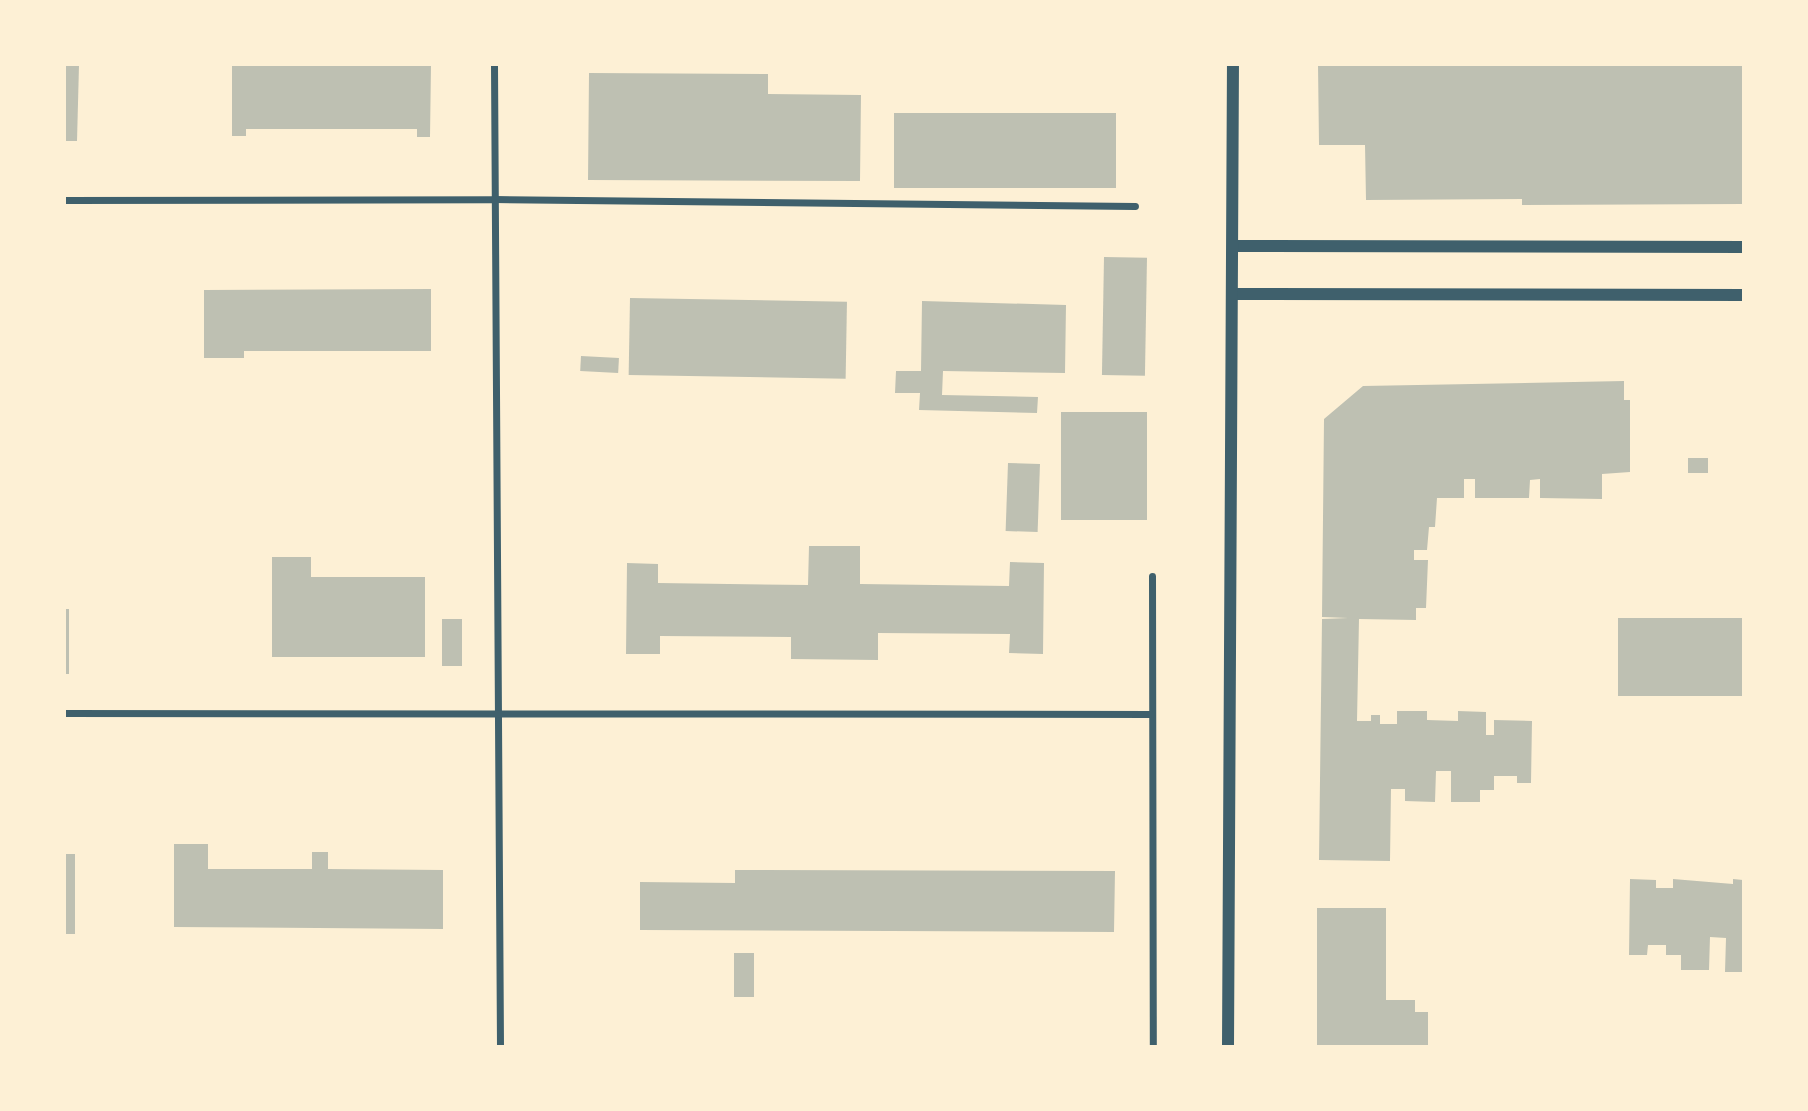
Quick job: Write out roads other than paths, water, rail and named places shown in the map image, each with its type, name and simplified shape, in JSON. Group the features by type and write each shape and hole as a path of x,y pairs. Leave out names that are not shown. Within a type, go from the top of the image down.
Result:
{"street":[{"path":"494,65 500,1046"},
{"path":"1228,1046 1233,65"},
{"path":"65,200 494,199 1135,206"},
{"path":"1233,246 1743,247"},
{"path":"1233,294 1743,295"},
{"path":"1152,576 1153,1046"},
{"path":"65,713 1151,714"}]}
